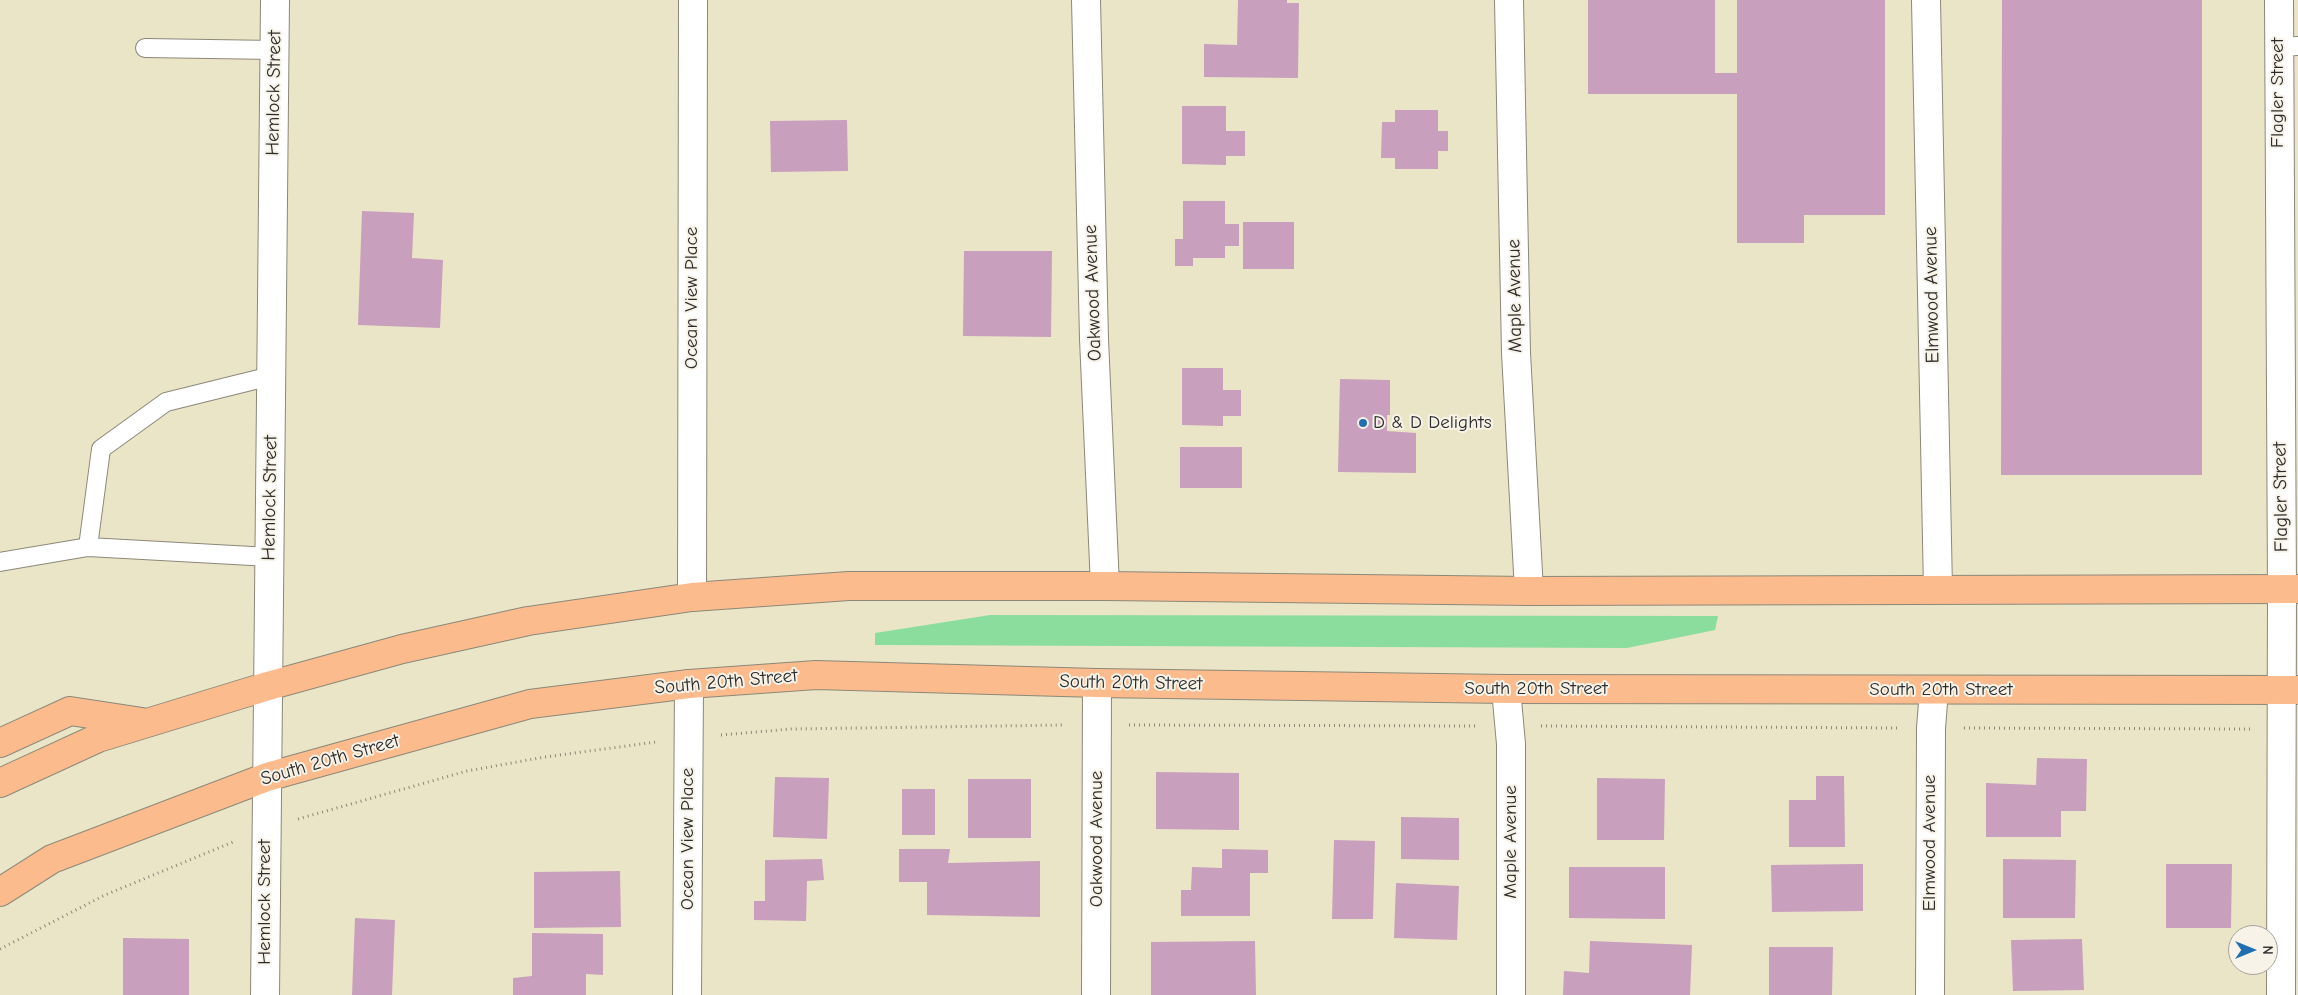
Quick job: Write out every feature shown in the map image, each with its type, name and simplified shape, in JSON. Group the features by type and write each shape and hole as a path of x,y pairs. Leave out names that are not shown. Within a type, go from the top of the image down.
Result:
{"main road":[{"path":"0,783 98,738 268,686 402,649 528,621 692,597 849,586 1105,586 1529,591 2290,589"},
{"name":"South 20th Street","path":"0,892 52,859 267,777 530,704 689,684 816,675 1097,683 1506,689 2290,690"},
{"path":"0,743 70,711 149,723"}],"street":[{"name":"Hemlock Street","path":"265,995 275,0"},
{"name":"Ocean View Place","path":"692,597 693,0"},
{"name":"Oakwood Avenue","path":"1086,0 1094,339 1105,586"},
{"name":"Maple Avenue","path":"1509,0 1516,352 1529,591"},
{"name":"Elmwood Avenue","path":"1926,0 1938,589"},
{"name":"Flagler Street","path":"2279,0 2288,47 2290,589 2290,690 2281,729 2280,995"},
{"name":"Oakwood Avenue","path":"1096,995 1097,683"},
{"name":"Ocean View Place","path":"687,995 689,684"},
{"name":"Maple Avenue","path":"1506,689 1510,726 1512,995"},
{"name":"Elmwood Avenue","path":"1930,995 1930,728 1934,690"}],"lane":[{"path":"145,48 274,50"},
{"path":"88,547 101,449 166,402 272,376"},
{"path":"0,562 88,547 270,556"}],"path":[{"path":"0,949 105,895 266,829 334,807 467,771 545,757 689,737 791,729 1097,725 2281,729"}],"green space":[{"path":"990,615 1718,616 1715,630 1627,648 875,645 875,633"}],"building":[{"path":"1238,0 1287,0 1287,3 1299,3 1298,78 1204,77 1204,44 1237,45"},
{"path":"1588,0 1715,0 1715,73 1737,73 1737,0 1885,0 1885,215 1804,215 1804,243 1737,243 1737,94 1588,94"},
{"path":"2002,0 2202,0 2202,475 2001,475"},
{"path":"1182,106 1226,106 1226,131 1245,131 1245,156 1226,156 1226,165 1182,164"},
{"path":"1395,110 1438,110 1438,131 1448,131 1448,151 1438,151 1438,169 1395,169 1395,158 1381,158 1382,122 1395,122"},
{"path":"847,120 848,171 771,172 770,121"},
{"path":"1183,201 1225,201 1225,224 1239,224 1239,246 1225,246 1225,258 1193,258 1193,266 1175,266 1175,239 1183,239"},
{"path":"362,211 414,213 412,258 443,260 440,328 358,325"},
{"path":"1243,222 1294,222 1294,269 1243,269"},
{"path":"964,251 1052,251 1051,337 963,336"},
{"path":"1182,368 1223,368 1223,390 1241,390 1241,416 1223,416 1223,426 1182,425"},
{"name":"D & D Delights","path":"1340,379 1390,380 1390,415 1387,415 1387,431 1416,433 1416,473 1338,472"},
{"path":"1180,447 1242,447 1242,488 1180,488"},
{"path":"2037,758 2087,759 2086,811 2061,811 2061,837 1986,837 1986,783 2036,785"},
{"path":"1156,772 1239,773 1239,830 1156,829"},
{"path":"1816,776 1844,776 1845,847 1789,847 1789,800 1816,800"},
{"path":"775,777 829,778 827,839 773,837"},
{"path":"1597,778 1665,779 1664,840 1597,840"},
{"path":"968,779 1031,779 1031,838 968,838"},
{"path":"902,789 935,789 935,835 902,835"},
{"path":"1401,817 1459,818 1459,860 1401,859"},
{"path":"1334,840 1375,841 1373,919 1332,919"},
{"path":"899,849 950,849 948,863 1040,861 1040,917 927,915 927,882 899,882"},
{"path":"1222,849 1268,850 1268,873 1250,873 1250,916 1181,916 1181,890 1191,890 1192,867 1222,868"},
{"path":"822,859 824,880 807,881 806,921 754,920 754,901 765,901 765,860"},
{"path":"2003,859 2076,860 2075,918 2003,918"},
{"path":"1863,864 1863,911 1772,912 1771,865"},
{"path":"2166,864 2232,864 2231,925 2228,925 2228,928 2166,928"},
{"path":"1569,867 1665,867 1665,919 1569,918"},
{"path":"620,871 621,927 534,928 534,872"},
{"path":"1396,883 1459,886 1457,940 1394,938"},
{"path":"355,918 395,920 392,995 352,995"},
{"path":"532,933 603,934 603,975 586,974 586,995 513,995 513,978 532,976"},
{"path":"123,938 189,939 189,995 123,995"},
{"path":"2082,939 2084,990 2013,991 2011,940"},
{"path":"1255,941 1256,995 1151,995 1151,942"},
{"path":"1590,941 1692,945 1690,995 1563,995 1564,971 1589,973"},
{"path":"1769,947 1833,947 1832,995 1769,995"}],"place":[{"name":"D & D Delights","path":"1363,423"}]}
